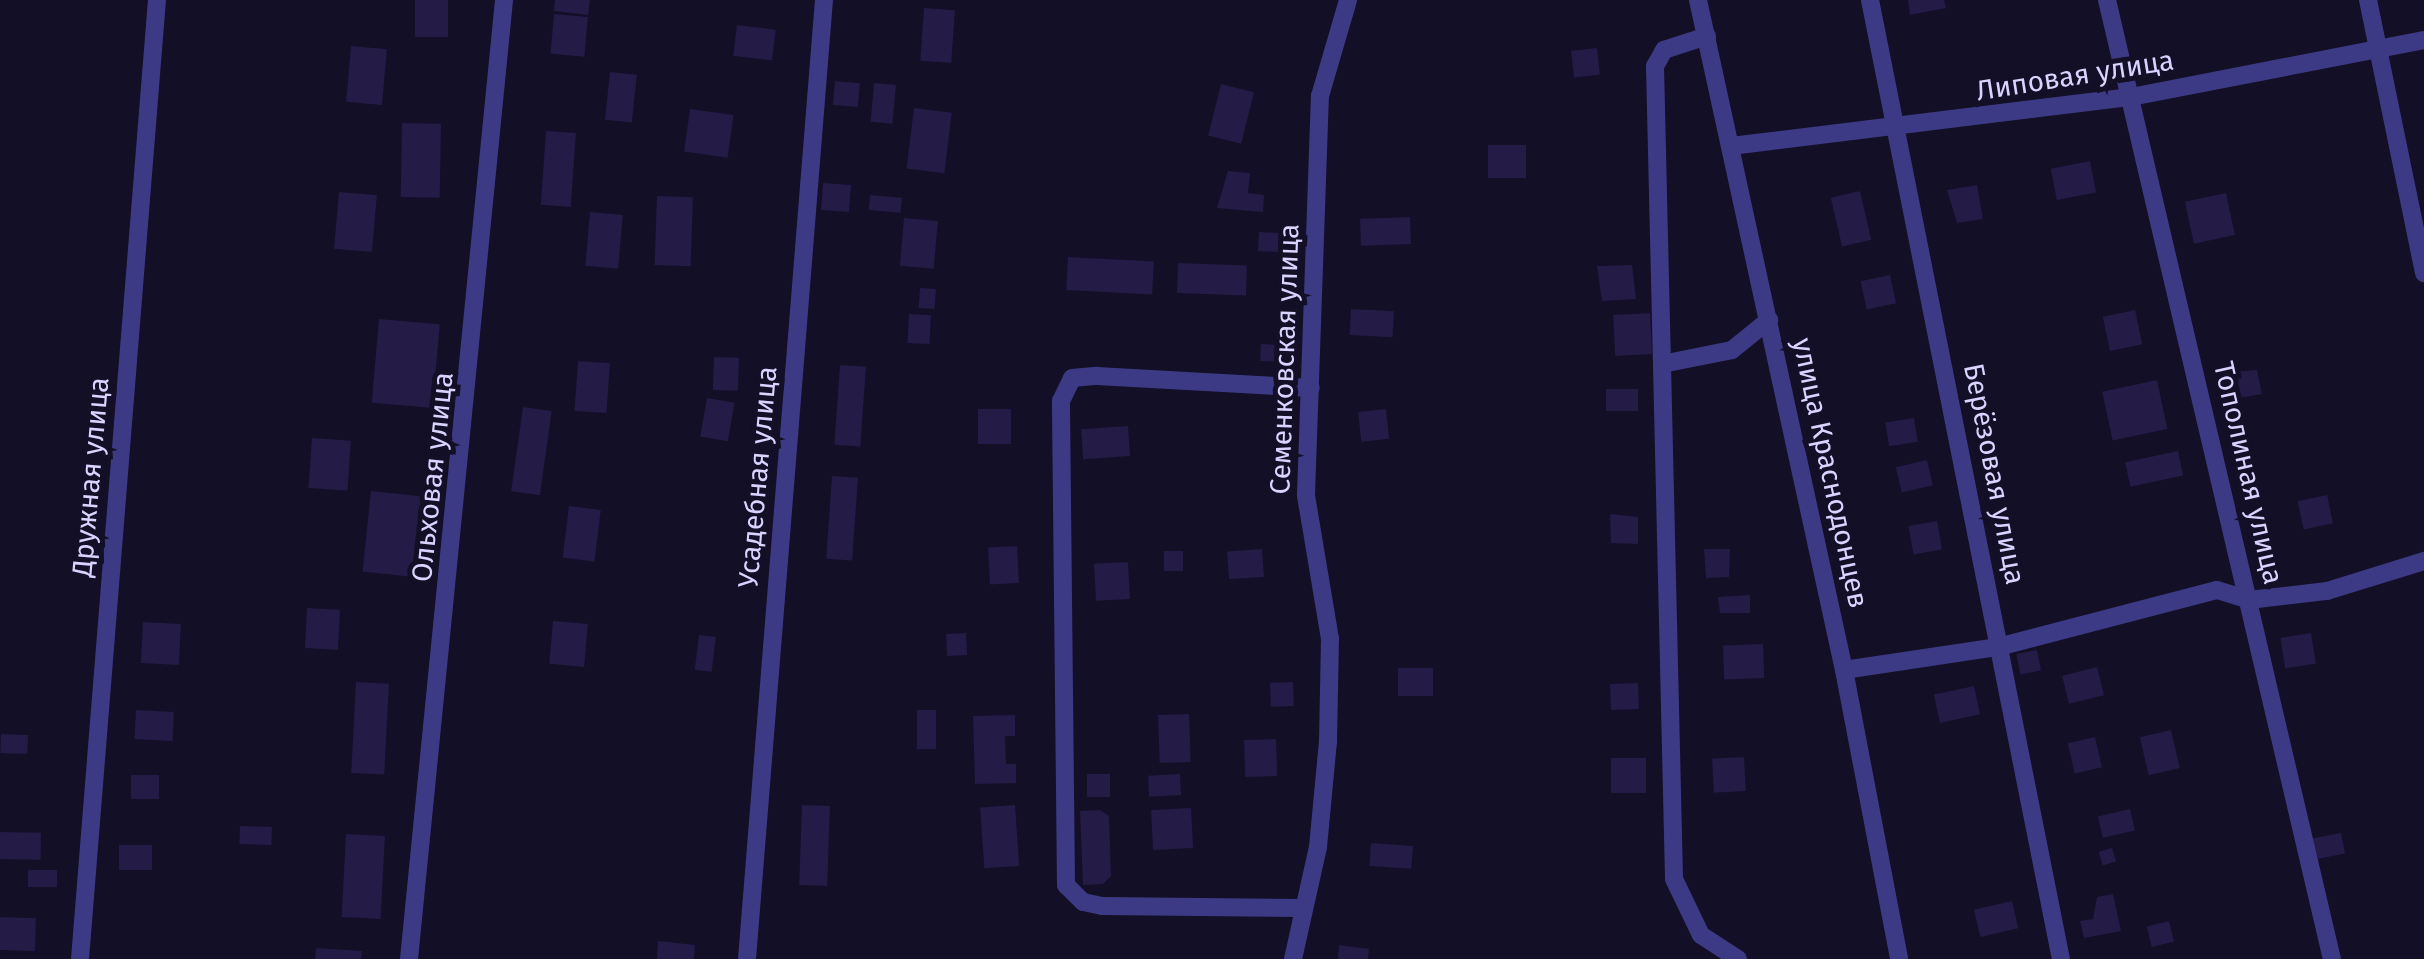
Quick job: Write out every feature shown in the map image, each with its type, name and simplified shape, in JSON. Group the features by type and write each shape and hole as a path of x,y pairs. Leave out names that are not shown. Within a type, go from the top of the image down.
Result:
{"street":[{"name":"Дружная улица","path":"80,959 157,0"},
{"name":"Ольховая улица","path":"409,959 504,0"},
{"name":"Усадебная улица","path":"748,959 824,0"},
{"name":"Семенковская улица","path":"1293,959 1321,812 1330,638 1306,494 1320,96 1348,0"},
{"name":"улица Краснодонцев","path":"1698,0 1844,670 1899,959"},
{"name":"Берёзовая улица","path":"1870,0 1901,129 1998,646 2062,959"},
{"name":"Тополиная улица","path":"2107,0 2332,959"},
{"path":"2368,0 2424,273"},
{"path":"1707,36 1664,50 1655,66 1674,879 1701,935 1738,959"},
{"name":"Липовая улица","path":"1731,146 1901,129 2131,97 2379,52 2424,40"},
{"path":"1662,364 1732,350 1769,320"},
{"path":"1304,908 1102,906 1084,902 1066,885 1060,401 1072,378 1097,376 1311,388"},
{"path":"1844,670 1998,646 2216,590 2249,600 2327,591 2424,561"}],"building":[{"path":"415,0 448,0 448,37 415,37"},
{"path":"555,0 590,0 588,15 554,11"},
{"path":"1908,0 1944,0 1946,8 1910,15"},
{"path":"924,8 955,10 951,63 920,61"},
{"path":"554,14 588,17 584,57 551,54"},
{"path":"737,25 776,30 772,61 733,56"},
{"path":"351,46 387,49 382,105 346,102"},
{"path":"1597,48 1600,75 1574,78 1571,51"},
{"path":"610,72 637,75 632,123 605,120"},
{"path":"835,81 860,83 858,107 833,105"},
{"path":"874,83 896,85 893,124 871,122"},
{"path":"1221,84 1254,92 1241,144 1208,135"},
{"path":"914,108 952,113 944,173 907,169"},
{"path":"690,109 734,115 728,158 684,152"},
{"path":"402,123 441,124 440,198 401,197"},
{"path":"546,131 576,133 571,207 541,205"},
{"path":"1488,145 1526,145 1526,178 1488,178"},
{"path":"2090,161 2096,192 2057,200 2051,169"},
{"path":"1228,171 1250,173 1248,193 1264,195 1263,212 1217,208"},
{"path":"823,183 851,185 849,212 821,210"},
{"path":"1977,185 1983,219 1957,223 1947,190"},
{"path":"1860,191 1871,240 1842,246 1831,198"},
{"path":"339,192 377,195 372,252 334,249"},
{"path":"2226,193 2235,235 2194,244 2185,202"},
{"path":"870,195 902,198 901,213 869,210"},
{"path":"657,196 693,197 691,266 655,265"},
{"path":"590,212 623,215 618,269 585,266"},
{"path":"1410,217 1411,244 1361,246 1360,219"},
{"path":"904,218 938,221 934,269 900,266"},
{"path":"1259,232 1279,233 1278,252 1258,251"},
{"path":"1068,257 1154,262 1152,294 1066,290"},
{"path":"1178,263 1247,265 1246,295 1177,293"},
{"path":"1632,265 1636,299 1602,301 1597,266"},
{"path":"1890,275 1896,303 1867,310 1861,281"},
{"path":"920,288 936,289 935,309 919,308"},
{"path":"1351,309 1394,311 1393,337 1350,335"},
{"path":"2135,310 2142,344 2110,351 2103,317"},
{"path":"1650,313 1652,354 1615,356 1613,315"},
{"path":"909,314 931,315 929,344 907,343"},
{"path":"379,319 440,324 432,408 372,403"},
{"path":"1261,344 1280,345 1279,362 1260,361"},
{"path":"714,357 739,358 738,391 713,390"},
{"path":"578,361 610,363 606,413 575,411"},
{"path":"840,365 866,367 860,447 834,445"},
{"path":"2257,370 2262,394 2238,398 2231,372"},
{"path":"2157,380 2167,429 2113,441 2102,392"},
{"path":"1606,389 1638,389 1638,411 1606,411"},
{"path":"707,398 735,403 728,441 700,436"},
{"path":"523,407 552,411 540,495 511,491"},
{"path":"978,409 1011,409 1011,444 978,444"},
{"path":"1386,409 1389,439 1361,442 1358,412"},
{"path":"1914,418 1918,442 1889,446 1885,423"},
{"path":"1128,426 1130,456 1083,459 1081,429"},
{"path":"312,438 351,441 347,491 309,488"},
{"path":"2178,451 2183,475 2130,487 2125,462"},
{"path":"1927,460 1933,485 1902,493 1896,467"},
{"path":"832,476 858,478 852,561 826,559"},
{"path":"371,491 425,497 416,577 363,572"},
{"path":"2327,495 2333,523 2304,530 2298,501"},
{"path":"569,506 601,510 594,562 563,558"},
{"path":"1610,514 1638,517 1638,544 1611,543"},
{"path":"1937,521 1942,550 1913,555 1908,526"},
{"path":"1017,546 1019,583 990,584 988,548"},
{"path":"1262,549 1264,577 1229,579 1227,551"},
{"path":"1704,549 1730,549 1729,577 1706,578"},
{"path":"1164,551 1183,551 1183,571 1164,571"},
{"path":"1128,562 1130,599 1096,601 1094,564"},
{"path":"1750,595 1750,613 1720,613 1718,597"},
{"path":"307,608 340,610 338,650 305,648"},
{"path":"553,621 588,624 584,667 549,664"},
{"path":"143,622 181,624 179,665 141,663"},
{"path":"966,633 967,655 947,656 946,634"},
{"path":"2311,633 2316,664 2285,668 2280,638"},
{"path":"699,635 716,637 712,672 695,670"},
{"path":"1763,644 1764,678 1724,679 1723,645"},
{"path":"2037,650 2041,671 2020,675 2016,654"},
{"path":"2097,667 2104,695 2069,704 2062,676"},
{"path":"1398,668 1433,668 1433,696 1398,696"},
{"path":"356,682 389,684 384,775 351,773"},
{"path":"1293,682 1294,706 1271,707 1270,683"},
{"path":"1638,683 1639,709 1611,710 1610,684"},
{"path":"1974,686 1980,714 1940,723 1934,695"},
{"path":"136,710 174,712 172,741 134,739"},
{"path":"917,710 936,710 936,749 917,749"},
{"path":"1189,714 1191,762 1160,763 1158,715"},
{"path":"1015,715 1015,736 1005,736 1006,764 1016,764 1016,783 975,784 973,716"},
{"path":"2171,730 2180,768 2149,775 2140,737"},
{"path":"1,734 28,735 27,754 0,753"},
{"path":"2095,737 2102,767 2075,774 2068,743"},
{"path":"1276,739 1277,776 1245,777 1244,740"},
{"path":"1744,757 1746,791 1714,793 1712,759"},
{"path":"1611,758 1646,758 1646,793 1611,793"},
{"path":"1087,774 1110,774 1110,797 1087,797"},
{"path":"1180,774 1181,795 1149,797 1148,776"},
{"path":"131,775 159,775 159,799 131,799"},
{"path":"802,805 830,806 827,886 799,885"},
{"path":"1015,805 1019,866 984,868 980,807"},
{"path":"1191,808 1193,848 1153,850 1151,810"},
{"path":"2130,809 2135,830 2103,838 2098,816"},
{"path":"1100,810 1109,816 1111,876 1103,884 1083,885 1080,811"},
{"path":"240,826 272,827 271,845 239,844"},
{"path":"0,832 41,833 41,860 0,859"},
{"path":"2341,833 2345,854 2314,860 2310,839"},
{"path":"346,834 385,836 381,919 342,917"},
{"path":"1371,843 1413,846 1411,869 1369,866"},
{"path":"119,845 152,845 152,870 119,870"},
{"path":"2112,848 2116,861 2103,865 2099,852"},
{"path":"28,870 57,870 57,887 28,887"},
{"path":"2113,894 2121,931 2084,938 2080,921 2093,919 2097,897"},
{"path":"2012,901 2018,928 1980,937 1974,910"},
{"path":"0,917 36,918 35,951 0,950"},
{"path":"2169,921 2174,941 2152,947 2147,927"},
{"path":"658,941 695,945 694,959 657,959"},
{"path":"1339,945 1369,949 1368,959 1338,959"},
{"path":"316,948 362,951 361,959 315,959"}]}
